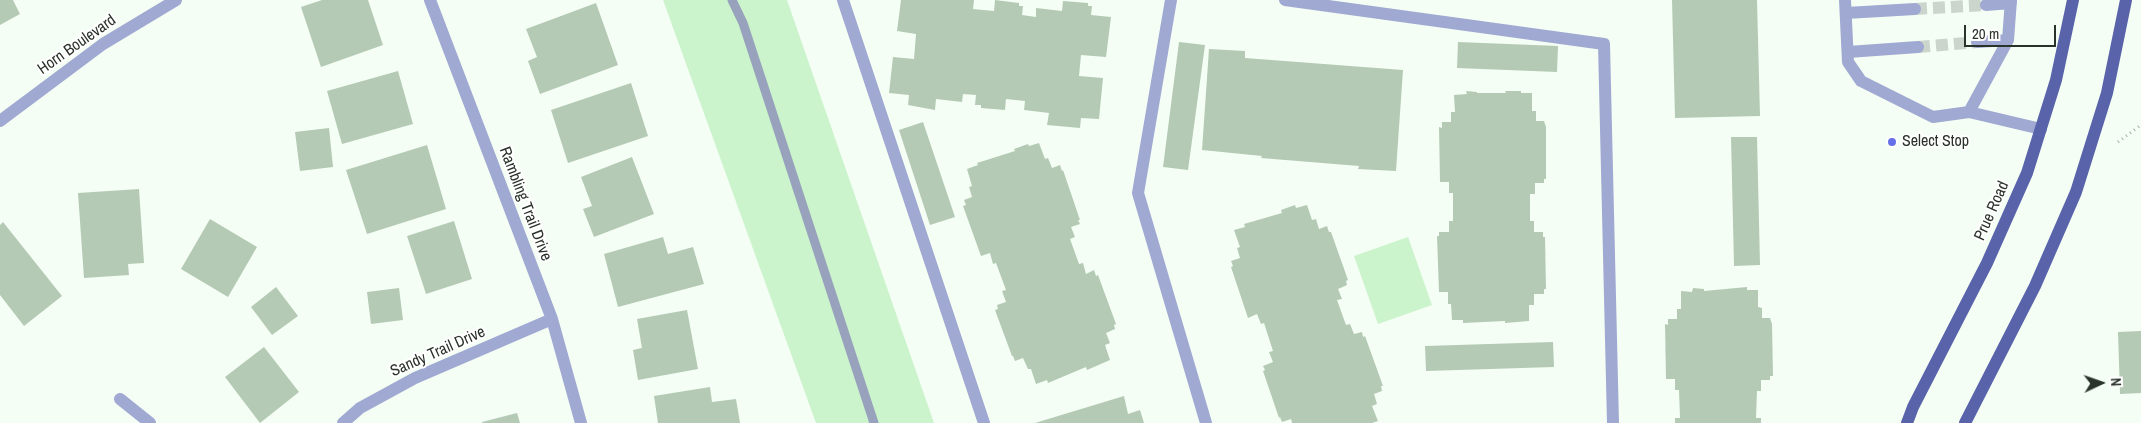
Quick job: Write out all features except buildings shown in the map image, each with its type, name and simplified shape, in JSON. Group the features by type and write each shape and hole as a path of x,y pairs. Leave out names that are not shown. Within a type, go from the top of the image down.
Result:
{"main road":[{"name":"Prue Road","path":"1907,423 1913,407 1987,263 2027,173 2056,80 2072,0"},
{"path":"1964,423 2035,286 2076,192 2107,93 2126,0"}],"street":[{"name":"Horn Boulevard","path":"0,121 103,44 176,0"},
{"name":"Rambling Trail Drive","path":"430,0 552,320 581,423"},
{"path":"843,0 984,423"},
{"path":"1171,0 1138,193 1206,423"},
{"path":"1285,0 1604,44 1613,423"},
{"path":"1969,112 2008,40 2011,2 1986,5"},
{"path":"1914,9 1846,6 1848,62 1861,81 1933,118 1969,112 2041,129"},
{"path":"1977,42 2008,40"},
{"path":"1848,52 1918,46"},
{"name":"Sandy Trail Drive","path":"343,423 360,408 415,378 552,320"},
{"path":"120,399 150,423"}],"path":[{"path":"2118,142 2141,125"}],"green space":[{"path":"663,0 787,0 934,423 816,423"},
{"path":"1408,237 1432,305 1378,324 1354,256"}],"waterway":[{"path":"732,0 743,23 874,423"}],"tunnel":[{"path":"1915,9 1986,5"},
{"path":"1918,47 1977,42"}],"place":[{"name":"Select Stop","path":"1892,142"}]}
